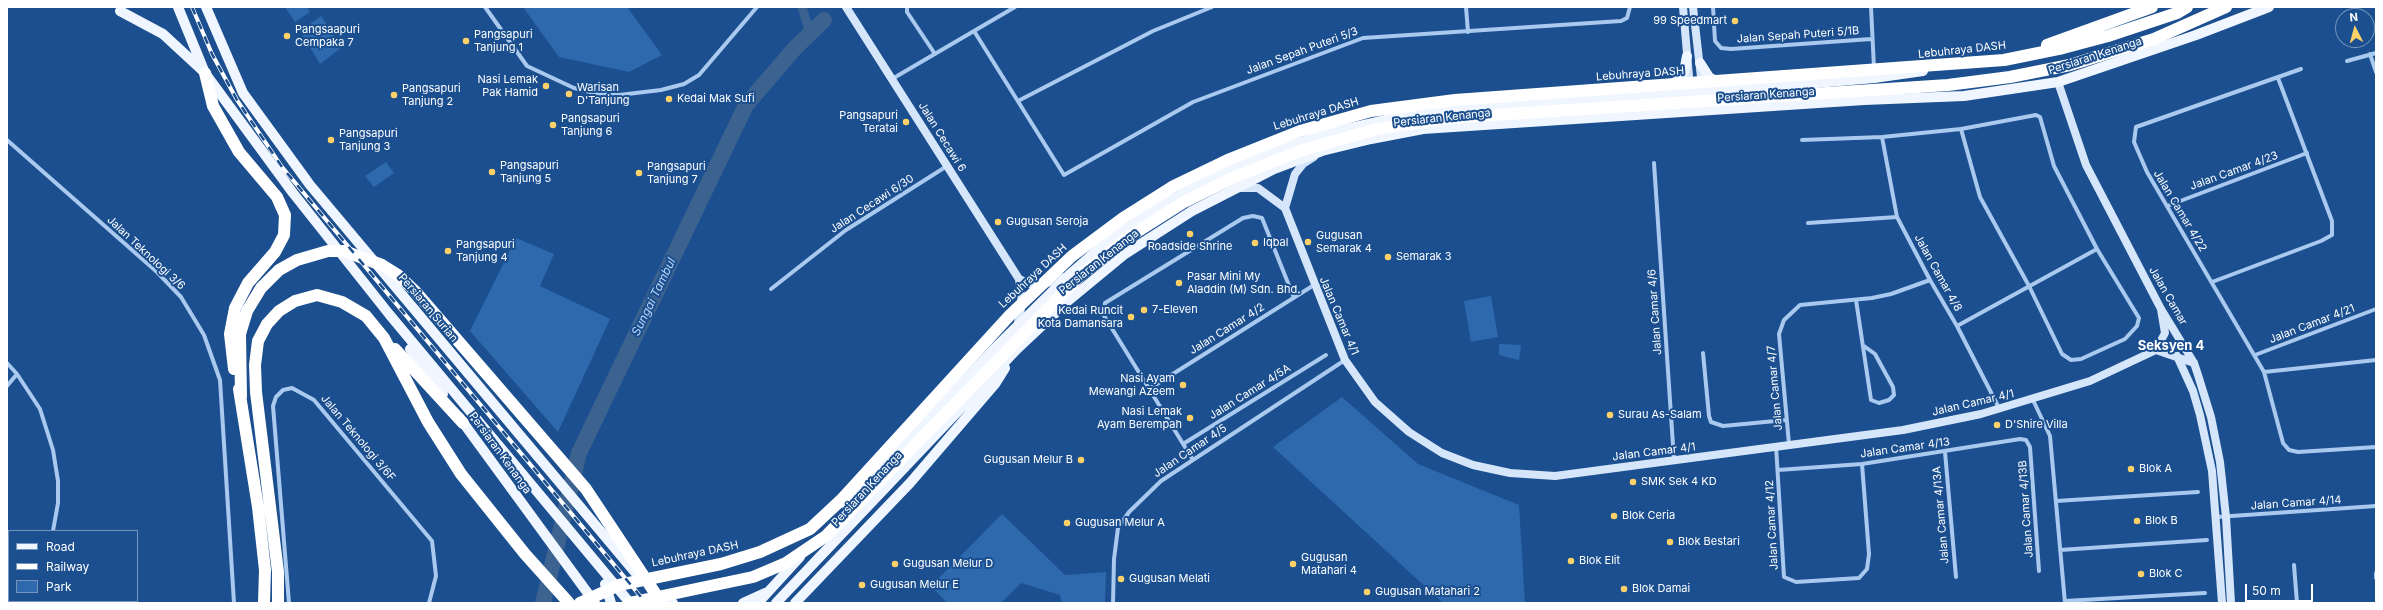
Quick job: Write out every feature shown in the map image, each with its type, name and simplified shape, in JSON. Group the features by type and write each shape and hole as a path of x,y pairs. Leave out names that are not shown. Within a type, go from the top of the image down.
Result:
{"highway":[{"path":"2047,45 2152,7"},
{"name":"Lebuhraya DASH","path":"580,603 619,585 721,564 760,552 810,529 841,500 1010,314 1072,256 1123,218 1172,187 1230,159 1300,131 1371,111 1455,100 2004,60 2063,48 2108,36 2177,13 2186,7"},
{"path":"630,603 753,577 786,563 826,536 1081,275 1132,235 1184,202 1239,175 1300,151 1377,129 1448,118 1948,85 2010,77 2070,65 2154,40 2226,7"},
{"path":"205,73 213,106 239,152 277,198 286,215 284,235 275,252 248,283 235,308 230,334 232,359 241,397 258,507 264,570 264,603"},
{"path":"241,397 240,334 247,311 261,288 279,270 297,260 328,251 344,252 382,265 398,275 415,291 586,489 660,600"},
{"path":"278,603 278,572 256,392 255,365 258,341 267,324 279,311 295,301 317,295 342,302 366,316 384,338 463,423"},
{"path":"384,338 428,422 461,474 526,556 567,601"}],"main road":[{"path":"178,7 205,73"},
{"name":"Persiaran Surian","path":"206,7 243,92 310,184 565,487 645,585 660,600"},
{"name":"Persiaran Kenanga","path":"1701,95 1770,87 1874,78 1969,64 2123,27 2186,7"},
{"name":"Persiaran Kenanga","path":"776,603 1017,349 1068,301 1125,254 1192,211 1274,169 1322,151 1371,138 1423,130 1864,100 1964,96 2058,82 2196,36 2269,7"},
{"path":"120,11 164,34 205,73 293,193 389,314 602,572 630,603"},
{"path":"1598,97 1668,86 1678,80 1684,72 1687,56"},
{"path":"1700,63 1712,80 1770,87"},
{"path":"1690,92 1701,95 1712,103 1824,97 1864,100"},
{"name":"Persiaran Kenanga","path":"758,603 1016,327 1069,275 1110,239 1172,199 1260,156 1320,135 1402,116 1441,110 1598,97 1690,92"},
{"path":"1526,122 1599,112 1679,105 1701,95"},
{"name":"Persiaran Kenanga","path":"389,314 394,327 594,603"},
{"path":"795,603 910,483 995,384 1017,349"},
{"path":"602,572 611,603"},
{"path":"743,603 771,590"},
{"path":"660,600 673,603"}],"street":[{"path":"485,7 527,66 574,88 598,94 619,95 661,90 684,84 699,75 758,7"},
{"name":"Jalan Cecawi 6","path":"846,7 1019,279"},
{"path":"907,7 907,12 935,54"},
{"path":"892,79 1015,7"},
{"path":"974,31 1018,101 1153,31 1212,7"},
{"path":"1466,7 1468,32"},
{"name":"Jalan Sepah Puteri 5/3","path":"1018,101 1064,174 1193,102 1356,40 1363,38 1621,21 1628,18 1630,7"},
{"path":"1683,7 1690,92"},
{"path":"1693,7 1700,63 1701,95"},
{"name":"Jalan Sepah Puteri 5/1B","path":"1713,7 1715,41 1721,48 1731,49 1871,39"},
{"path":"1870,7 1874,78"},
{"path":"2347,61 2376,53"},
{"path":"2370,54 2376,72"},
{"name":"Jalan Camar 4/22","path":"2301,69 2136,127 2134,142 2147,172 2166,206 2264,372 2283,443 2289,450 2298,452 2376,447"},
{"path":"2212,282 2321,241 2332,235 2332,220 2278,78"},
{"name":"Jalan Camar","path":"2058,82 2086,165 2161,309 2194,363 2213,425 2220,462 2226,517 2231,603"},
{"path":"1802,140 1882,137 1961,129 2036,115 2040,117 2054,166 2097,249 2139,318 2136,326 2125,339 2081,359 2071,360 2062,354 2029,286 1980,197 1961,129"},
{"name":"Jalan Camar 4/8","path":"1882,137 1897,217 1930,280 1957,326 1999,409"},
{"name":"Jalan Teknologi 3/6","path":"7,140 157,272 181,298 204,335 220,380 234,603"},
{"path":"1231,190 1244,187 1258,188 1285,208 1295,174 1303,164 1322,151"},
{"name":"Jalan Camar 4/23","path":"2166,206 2307,153"},
{"name":"Jalan Camar 4/6","path":"1654,163 1674,460"},
{"name":"Jalan Cecawi 6/30","path":"771,289 846,230 947,166"},
{"name":"Jalan Camar 4/1","path":"1285,208 1314,285 1345,360 1375,402 1409,432 1442,453 1473,465 1510,473 1555,476 1902,430 2033,400 2090,381 2156,350"},
{"path":"1193,460 1103,314 1106,303 1243,218 1253,216 1262,218 1294,298"},
{"path":"1808,223 1897,217"},
{"path":"1957,326 2097,249"},
{"path":"1019,279 1030,284 1042,285 1069,275"},
{"path":"1016,327 1022,304 1019,279"},
{"name":"Jalan Camar 4/7","path":"1788,444 1779,334 1784,320 1800,305 1856,300 1891,294 1930,280"},
{"name":"Jalan Camar 4/2","path":"1149,389 1314,285"},
{"path":"1856,300 1871,400 1879,403 1889,400 1894,395 1893,387 1875,354 1864,346"},
{"path":"2161,309 2166,333 2156,350 2194,363"},
{"name":"Jalan Camar 4/21","path":"2255,355 2376,309"},
{"path":"1703,353 1709,416 1711,422 1723,426 1786,420"},
{"name":"Jalan Camar 4/5A","path":"1183,444 1326,355"},
{"path":"2177,356 2193,391 2212,471 2217,517 2222,603"},
{"name":"Jalan Camar 4/5","path":"1113,603 1114,559 1121,522 1160,481 1345,360"},
{"path":"2264,372 2376,360"},
{"path":"7,364 17,374 40,409 53,450 58,481 58,503 53,530"},
{"path":"7,386 17,374"},
{"name":"Jalan Teknologi 3/6F","path":"289,603 273,406 276,397 283,390 292,388 314,400 432,541 436,576 429,603"},
{"path":"2033,400 2050,436 2065,602 2205,593"},
{"name":"Jalan Camar 4/13","path":"1778,470 1862,464 2020,439 2026,440 2030,447"},
{"name":"Jalan Camar 4/12","path":"1776,446 1784,577 1796,582 1851,579 1859,578 1864,574 1870,554 1862,464"},
{"name":"Jalan Camar 4/13B","path":"2030,447 2039,571"},
{"name":"Jalan Camar 4/13A","path":"1945,452 1956,577"},
{"path":"2056,500 2198,492"},
{"name":"Jalan Camar 4/14","path":"2217,517 2376,506"},
{"path":"2060,550 2207,540"},
{"path":"2294,565 2297,603"},
{"path":"2376,573 2376,578"}],"green space":[{"path":"285,7 307,7 310,12 295,22"},
{"path":"523,7 627,7 662,55 629,72 559,57"},
{"path":"321,16 342,47 320,64 300,31"},
{"path":"386,162 394,173 374,187 365,176"},
{"path":"516,238 554,254 540,286 610,319 558,432 470,331"},
{"path":"1491,296 1498,337 1471,342 1464,301"},
{"path":"1499,344 1521,345 1519,360 1499,355"},
{"path":"1342,397 1418,464 1519,505 1525,603 1443,603 1273,447"},
{"path":"1002,514 1065,575 1106,572 1105,603 1062,603 1060,595 1021,583 1001,603 947,603 931,586"}],"waterway":[{"path":"802,7 810,33"},
{"name":"Sungai Tambul","path":"543,603 579,453 746,105 795,48 824,20"}],"railway":[{"path":"192,7 212,54 237,100 282,167 646,603"}],"place":[{"name":"99 Speedmart","path":"1735,21"},
{"name":"Pangsaapuri Cempaka 7","path":"287,36"},
{"name":"Pangsapuri Tanjung 1","path":"466,41"},
{"name":"Nasi Lemak Pak Hamid","path":"546,86"},
{"name":"Warisan D'Tanjung","path":"569,94"},
{"name":"Pangsapuri Tanjung 2","path":"394,95"},
{"name":"Kedai Mak Sufi","path":"669,99"},
{"name":"Pangsapuri Teratai","path":"906,122"},
{"name":"Pangsapuri Tanjung 6","path":"553,125"},
{"name":"Pangsapuri Tanjung 3","path":"331,140"},
{"name":"Pangsapuri Tanjung 5","path":"492,172"},
{"name":"Pangsapuri Tanjung 7","path":"639,173"},
{"name":"Gugusan Seroja","path":"998,222"},
{"name":"Roadside Shrine","path":"1190,234"},
{"name":"Gugusan Semarak 4","path":"1308,242"},
{"name":"Iqbal","path":"1255,243"},
{"name":"Pangsapuri Tanjung 4","path":"448,251"},
{"name":"Semarak 3","path":"1388,257"},
{"name":"Pasar Mini My Aladdin (M) Sdn. Bhd.","path":"1179,283"},
{"name":"7-Eleven","path":"1144,310"},
{"name":"Kedai Runcit Kota Damansara","path":"1131,317"},
{"name":"Nasi Ayam Mewangi Azeem","path":"1183,385"},
{"name":"Surau As-Salam","path":"1610,415"},
{"name":"Nasi Lemak Ayam Berempah","path":"1190,418"},
{"name":"D'Shire Villa","path":"1997,425"},
{"name":"Gugusan Melur B","path":"1081,460"},
{"name":"Blok A","path":"2131,469"},
{"name":"SMK Sek 4 KD","path":"1633,482"},
{"name":"Blok Ceria","path":"1614,516"},
{"name":"Blok B","path":"2137,521"},
{"name":"Gugusan Melur A","path":"1067,523"},
{"name":"Blok Bestari","path":"1670,542"},
{"name":"Blok Elit","path":"1571,561"},
{"name":"Gugusan Melur D","path":"895,564"},
{"name":"Gugusan Matahari 4","path":"1293,564"},
{"name":"Blok C","path":"2141,574"},
{"name":"Gugusan Melati","path":"1121,579"},
{"name":"Gugusan Melur E","path":"862,585"},
{"name":"Blok Damai","path":"1624,589"},
{"name":"Gugusan Matahari 2","path":"1367,592"}],"district":[{"name":"Seksyen 4","path":"2171,346"}]}
